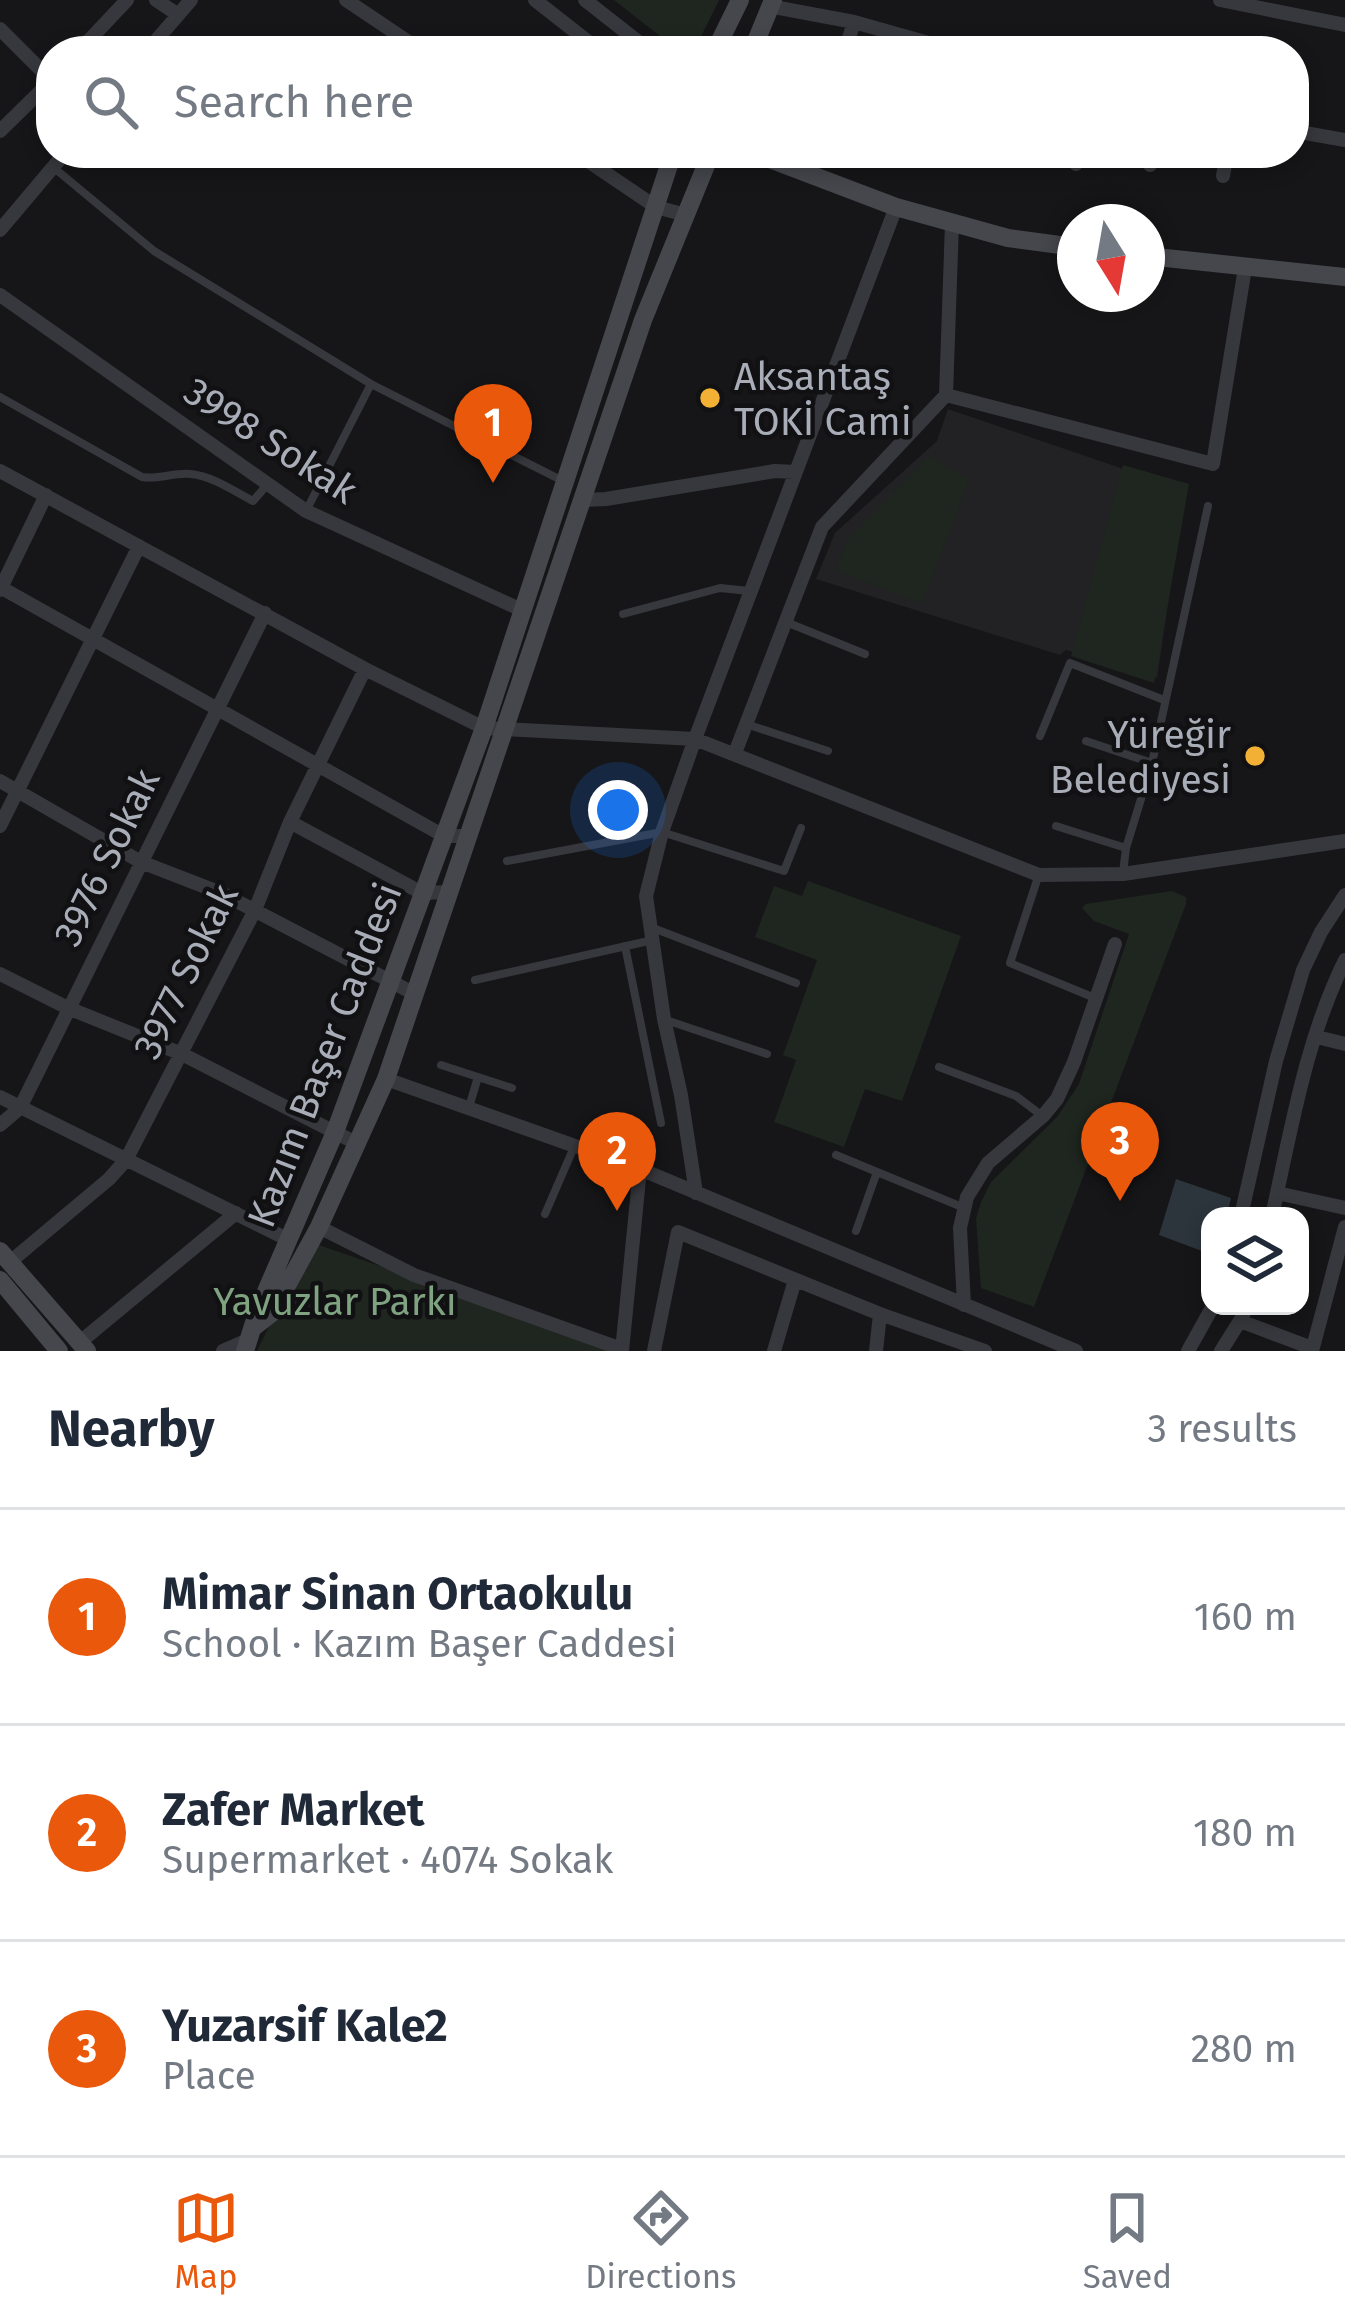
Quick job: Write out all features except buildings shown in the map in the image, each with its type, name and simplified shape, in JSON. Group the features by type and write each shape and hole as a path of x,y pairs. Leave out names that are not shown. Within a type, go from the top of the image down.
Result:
{"main road":[{"path":"722,36 740,0"},
{"path":"758,36 771,3"},
{"name":"Kazım Başer Caddesi","path":"249,1339 335,1132 484,728 668,168"},
{"name":"Kazım Başer Caddesi","path":"249,1339 272,1313 319,1227 386,1079 643,320 705,168"},
{"path":"793,168 896,207 1008,238 1057,245"},
{"path":"1165,258 1345,277"},
{"path":"3,1264 83,1347"},
{"path":"3,1264 59,1351"}],"street":[{"path":"93,36 127,0"},
{"path":"156,0 177,14"},
{"path":"159,36 191,0"},
{"path":"346,0 400,36"},
{"path":"535,0 581,36"},
{"path":"586,0 631,36"},
{"path":"1220,0 1345,25"},
{"path":"771,3 894,36"},
{"path":"850,36 854,22"},
{"path":"0,29 36,65"},
{"path":"0,131 36,95"},
{"path":"1309,134 1345,140"},
{"path":"0,230 52,168"},
{"path":"598,168 656,207 686,215"},
{"path":"1223,176 1224,168"},
{"path":"697,1193 646,896 662,832 695,739 896,207"},
{"path":"735,753 822,527 946,395 952,223"},
{"path":"946,395 1213,464 1245,268"},
{"name":"3998 Sokak","path":"0,295 306,511 524,611"},
{"path":"0,471 364,669 484,728 695,739 1039,875 1123,874 1345,841"},
{"path":"583,500 775,471 795,472"},
{"path":"46,495 0,589 443,836 469,836"},
{"path":"0,826 139,546"},
{"name":"3976 Sokak","path":"0,1125 20,1108 265,614"},
{"name":"3977 Sokak","path":"3,1264 126,1160 255,910 290,822 364,669"},
{"path":"0,781 141,862 220,892 415,994"},
{"path":"290,822 422,893 450,892"},
{"path":"1243,1207 1276,1060 1303,970 1345,895"},
{"path":"964,1305 959,1246 964,1207 975,1180 1057,1099 1115,944"},
{"path":"1274,1207 1297,1103 1331,988 1345,960"},
{"path":"0,974 68,1008 182,1054 356,1143"},
{"path":"1317,1036 1345,1044"},
{"path":"386,1079 640,1169 1076,1351"},
{"path":"0,1097 289,1240"},
{"path":"319,1227 414,1275 622,1350 640,1169"},
{"path":"1277,1193 1345,1208"},
{"path":"83,1347 236,1213"},
{"path":"1247,1315 1312,1349 1345,1227"},
{"path":"654,1351 678,1232 985,1351"},
{"path":"774,1351 796,1280"},
{"path":"876,1351 880,1314"},
{"path":"1189,1351 1208,1315"},
{"path":"1221,1351 1242,1315"},
{"path":"224,1351 249,1339"}],"lane":[{"path":"54,168 154,251 370,384 566,482"},
{"path":"306,511 370,384"},
{"path":"0,397 142,476 203,476 253,501 268,484"},
{"path":"1123,874 1208,506"},
{"path":"623,614 720,588 750,592"},
{"path":"785,621 865,654"},
{"path":"1040,736 1070,663 1164,700"},
{"path":"745,723 828,751"},
{"path":"1085,741 1151,763"},
{"path":"1056,826 1126,848"},
{"path":"507,861 662,832 784,871 801,829"},
{"path":"1039,875 1010,963 1095,998"},
{"path":"475,980 626,946 652,933 796,983"},
{"path":"626,946 661,1124"},
{"path":"664,1019 767,1054"},
{"path":"441,1065 512,1088"},
{"path":"940,1067 1016,1096 1042,1116"},
{"path":"468,1108 478,1077"},
{"path":"545,1214 574,1146"},
{"path":"836,1155 964,1207"},
{"path":"856,1231 877,1172"}],"shaded area":[{"path":"948,409 1185,490 1157,678 1066,650 1060,655 816,579 835,533 937,441"},
{"path":"1176,1179 1231,1198 1229,1207 1201,1207 1201,1251 1159,1235"}],"green space":[{"path":"614,0 719,0 701,36 660,36"},
{"path":"929,456 969,480 922,604 835,570 849,538"},
{"path":"1123,465 1189,484 1154,683 1071,656"},
{"path":"808,881 961,936 902,1101 865,1089 844,1147 774,1122 796,1060 783,1055 817,960 755,937 774,886 802,896"},
{"path":"1172,891 1186,897 1186,904 1034,1307 981,1288 976,1219 981,1202 991,1182 1057,1117 1079,1084 1129,934 1094,921 1082,908"},
{"name":"Yavuzlar Parkı","path":"310,1242 622,1349 622,1351 257,1351"}],"place":[{"name":"Aksantaş TOKİ Cami","path":"710,398"},
{"name":"Mimar Sinan Ortaokulu","path":"493,483"},
{"name":"Yüreğir Belediyesi","path":"1255,756"},
{"name":"Yuzarsif Kale2","path":"1120,1201"},
{"name":"Zafer Market","path":"617,1211"}]}
